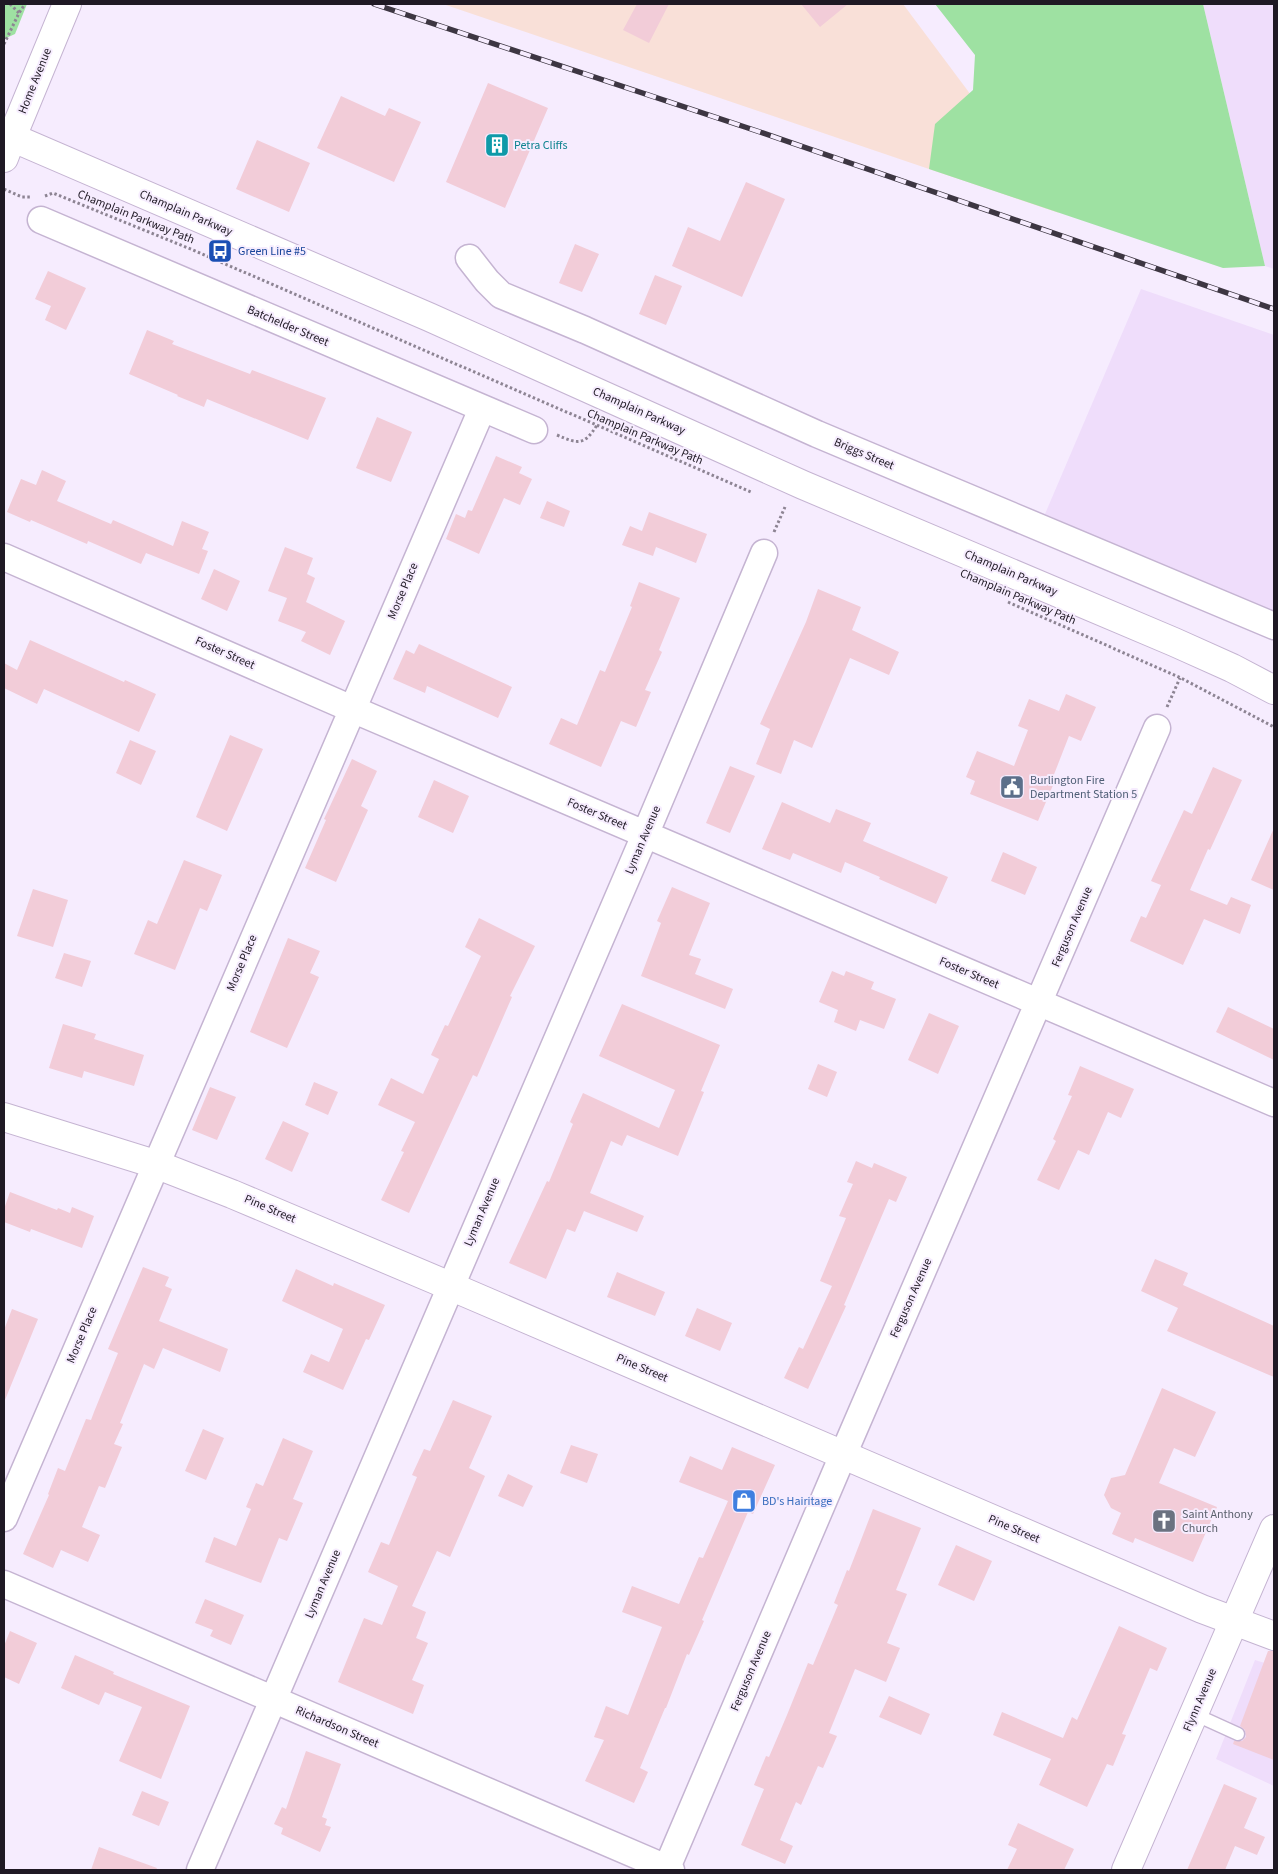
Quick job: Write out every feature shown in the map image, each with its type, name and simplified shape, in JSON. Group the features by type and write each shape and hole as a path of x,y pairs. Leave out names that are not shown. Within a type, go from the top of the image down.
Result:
{"main road":[{"name":"Home Avenue","path":"7,143 67,4"},
{"name":"Champlain Parkway","path":"7,143 429,317 803,485 1182,645 1274,690"},
{"name":"Pine Street","path":"4,1117 155,1164 232,1194 1234,1622 1274,1636"},
{"name":"Flynn Avenue","path":"1126,1870 1274,1529"}],"street":[{"name":"Batchelder Street","path":"41,220 534,430"},
{"name":"Briggs Street","path":"469,258 501,295 585,330 817,434 1274,626"},
{"name":"Morse Place","path":"4,1518 482,409"},
{"name":"Lyman Avenue","path":"200,1870 645,835 764,553"},
{"name":"Foster Street","path":"4,557 645,835 1274,1103"},
{"name":"Ferguson Avenue","path":"668,1870 842,1455 1157,728"},
{"name":"Richardson Street","path":"4,1584 668,1870"}],"lane":[{"path":"1194,1714 1238,1734"}],"path":[{"path":"10,4 19,13"},
{"path":"4,44 25,4"},
{"name":"Champlain Parkway Path","path":"4,189 22,197 39,198 53,193 193,250 759,496"},
{"path":"534,430 548,430 572,442 583,442 597,425"},
{"path":"777,503 794,510"},
{"name":"Champlain Parkway Path","path":"1005,600 1180,678 1274,727"},
{"path":"1157,728 1180,678"}],"shaded area":[{"path":"443,4 903,4 1059,213 929,169"},
{"path":"1203,4 1274,4 1274,269 1265,266"},
{"path":"1141,289 1274,335 1274,615 1045,514"},
{"path":"1255,1660 1274,1666 1274,1786 1216,1759"}],"green space":[{"path":"4,4 27,4 15,34 4,39"},
{"path":"935,4 1203,4 1265,266 1223,268 929,169 935,124 973,90 975,55"}],"building":[{"path":"637,4 669,4 649,43 623,30"},
{"path":"801,4 848,4 820,27"},
{"name":"Petra Cliffs","path":"488,83 548,108 505,208 446,182"},
{"path":"341,96 385,116 389,108 421,122 394,182 317,148"},
{"path":"257,140 310,163 289,212 236,189"},
{"path":"746,182 785,199 742,297 672,266 688,227 720,241"},
{"path":"575,244 599,254 582,292 559,283"},
{"path":"48,271 86,288 66,330 45,320 51,306 35,299"},
{"path":"655,275 682,286 666,325 639,314"},
{"path":"147,330 174,341 172,344 250,374 252,370 326,398 308,440 207,399 204,407 129,374"},
{"path":"377,417 412,432 391,482 356,468"},
{"path":"496,456 522,467 519,473 532,479 520,505 504,498 479,554 446,539 456,514 465,518 468,510 472,511"},
{"path":"42,470 66,481 57,501 111,524 113,520 173,546 182,521 209,532 202,549 208,551 199,574 146,553 141,564 88,541 87,544 7,512 21,479 36,485"},
{"path":"547,501 570,511 564,527 540,518"},
{"path":"649,512 707,534 696,563 656,547 653,556 622,545 630,526 642,531"},
{"path":"285,547 313,558 307,574 315,578 306,602 345,621 330,655 301,641 306,632 278,621 287,598 268,591"},
{"path":"214,569 240,581 227,611 201,599"},
{"path":"639,582 680,598 659,650 662,652 645,690 651,692 636,727 621,721 601,767 549,744 561,718 577,725 600,670 605,672 632,607 630,606"},
{"path":"818,589 861,607 852,630 899,652 889,675 850,658 812,748 794,740 781,774 756,764 770,729 760,724 806,622"},
{"path":"30,640 124,682 125,680 156,694 139,732 44,689 37,704 4,688 4,663 17,670"},
{"path":"419,644 512,687 498,718 427,686 425,693 393,679 406,650 414,654"},
{"path":"1066,694 1096,707 1081,741 1069,736 1053,777 1056,778 1038,821 970,794 975,781 966,777 977,751 1014,766 1028,730 1018,726 1029,699 1059,711"},
{"path":"230,735 263,749 227,831 196,817"},
{"path":"130,740 156,751 141,785 116,773"},
{"path":"352,759 377,771 361,806 368,810 336,882 305,868 326,820 324,819"},
{"path":"730,766 755,776 730,833 706,823"},
{"path":"1213,767 1242,780 1190,890 1227,905 1231,897 1251,905 1240,934 1204,919 1183,965 1130,941 1141,916 1146,918 1161,885 1151,881 1184,810 1192,814"},
{"path":"434,780 469,796 453,833 418,817"},
{"path":"782,802 830,823 836,809 871,823 863,841 948,877 936,904 845,862 841,873 793,853 790,860 762,849"},
{"path":"1274,828 1274,890 1251,880"},
{"path":"1003,852 1037,867 1025,895 991,881"},
{"path":"184,860 222,875 207,911 200,908 175,970 134,954 148,920 157,924"},
{"path":"672,887 710,903 689,955 701,959 695,974 733,989 725,1009 641,976 661,923 657,921"},
{"path":"33,889 68,900 53,947 17,936"},
{"path":"479,918 535,946 510,996 512,997 477,1077 473,1075 409,1213 381,1200 404,1152 401,1151 415,1122 378,1105 391,1078 423,1094 439,1059 431,1055 445,1025 448,1026 481,956 465,947"},
{"path":"288,938 320,951 310,973 319,977 287,1048 250,1032"},
{"path":"64,953 91,961 82,987 55,978"},
{"path":"832,971 844,976 846,971 874,982 871,989 896,999 884,1029 860,1020 856,1031 834,1022 838,1010 819,1002"},
{"path":"622,1004 720,1045 701,1091 704,1092 678,1156 627,1135 622,1146 611,1141 590,1193 644,1216 637,1232 584,1211 575,1232 567,1229 546,1279 509,1263 547,1181 549,1182 573,1124 570,1122 583,1093 659,1128 675,1090 599,1056"},
{"path":"1228,1007 1274,1029 1274,1060 1216,1032"},
{"path":"929,1013 959,1026 938,1074 908,1060"},
{"path":"63,1024 96,1034 94,1039 144,1055 134,1086 84,1071 82,1078 49,1068"},
{"path":"818,1064 837,1072 827,1097 808,1089"},
{"path":"1080,1066 1134,1089 1121,1118 1108,1112 1089,1155 1078,1150 1059,1190 1037,1180 1056,1141 1053,1139 1072,1096 1068,1095"},
{"path":"314,1082 338,1092 328,1115 305,1105"},
{"path":"210,1087 236,1097 217,1140 192,1130"},
{"path":"283,1121 309,1133 292,1172 265,1159"},
{"path":"856,1161 872,1168 874,1163 907,1177 896,1202 889,1199 844,1305 846,1306 808,1389 784,1378 799,1347 803,1349 832,1286 820,1281 846,1218 839,1216 853,1184 847,1182"},
{"path":"10,1192 57,1210 58,1208 70,1213 72,1207 94,1216 82,1248 31,1229 30,1232 4,1222 4,1209"},
{"path":"1155,1259 1188,1273 1183,1285 1274,1326 1274,1377 1167,1331 1178,1308 1141,1291"},
{"path":"143,1267 169,1277 165,1286 172,1289 159,1321 228,1349 220,1372 163,1348 154,1369 144,1364 120,1423 123,1424 114,1444 122,1447 105,1488 99,1486 82,1527 100,1535 88,1562 61,1550 53,1568 23,1554 49,1495 58,1468 65,1471 86,1419 91,1420 118,1353 108,1349"},
{"path":"296,1269 333,1286 334,1283 385,1305 369,1340 366,1339 343,1390 303,1372 311,1354 329,1362 343,1329 282,1301"},
{"path":"617,1272 665,1292 655,1316 607,1297"},
{"path":"697,1308 732,1323 720,1351 685,1336"},
{"path":"12,1309 38,1319 5,1400 4,1330"},
{"name":"Saint Anthony Church","path":"1162,1388 1216,1412 1195,1457 1174,1448 1159,1483 1217,1507 1193,1562 1135,1538 1133,1543 1112,1534 1121,1513 1111,1508 1104,1495 1111,1478 1125,1475"},
{"path":"453,1400 492,1416 469,1468 485,1476 450,1557 437,1551 412,1606 426,1612 416,1638 428,1643 412,1680 424,1685 413,1714 338,1682 364,1618 382,1625 398,1586 368,1572 381,1542 389,1545 417,1477 412,1475 424,1449 430,1451"},
{"path":"203,1429 224,1438 206,1480 185,1471"},
{"path":"283,1438 313,1451 293,1499 303,1503 287,1541 279,1538 261,1583 205,1562 214,1537 236,1546 251,1509 246,1507 256,1483 263,1486"},
{"path":"571,1445 598,1454 587,1483 560,1473"},
{"path":"732,1447 775,1465 753,1514 748,1512 702,1620 704,1621 689,1655 687,1654 640,1768 648,1772 634,1803 585,1781 604,1740 594,1737 606,1706 628,1715 662,1627 622,1612 632,1586 679,1604 699,1557 703,1558 728,1501 679,1482 690,1456 722,1470"},
{"path":"508,1474 533,1486 523,1507 498,1496"},
{"path":"873,1509 921,1528 896,1590 907,1594 887,1643 900,1648 886,1682 855,1669 829,1733 837,1736 823,1768 818,1766 801,1805 796,1802 780,1840 793,1846 785,1864 741,1845 764,1789 754,1785 766,1756 769,1757 808,1663 813,1665 838,1605 834,1603 847,1570 849,1571"},
{"path":"956,1545 992,1561 974,1601 938,1585"},
{"path":"205,1599 244,1615 231,1645 210,1636 213,1630 195,1623"},
{"path":"1119,1626 1167,1648 1157,1671 1150,1668 1122,1734 1126,1735 1113,1766 1107,1764 1087,1807 1039,1785 1051,1759 993,1735 1002,1712 1063,1738 1072,1717 1077,1720"},
{"path":"10,1631 37,1643 19,1684 4,1677 4,1646"},
{"path":"1268,1651 1274,1651 1274,1760 1233,1744 1234,1741 1242,1741 1246,1737 1245,1730 1240,1726"},
{"path":"75,1655 114,1672 113,1674 190,1706 161,1779 119,1761 142,1707 105,1692 99,1705 61,1688"},
{"path":"889,1696 930,1714 921,1735 879,1717"},
{"path":"306,1751 341,1764 322,1817 327,1819 325,1825 331,1827 320,1852 281,1834 283,1828 274,1824 282,1807 286,1809"},
{"path":"1224,1784 1257,1798 1244,1828 1265,1837 1257,1855 1235,1846 1225,1870 1187,1870"},
{"path":"142,1791 169,1802 159,1826 132,1815"},
{"path":"1018,1823 1074,1849 1064,1870 1007,1870 1017,1849 1008,1845"},
{"path":"99,1847 157,1868 156,1870 91,1870"}],"railway":[{"path":"374,4 760,132 1274,309"}],"place":[{"name":"Petra Cliffs","path":"497,145"},
{"name":"Green Line #5","path":"220,251"},
{"name":"Burlington Fire Department Station 5","path":"1012,787"},
{"name":"BD's Hairitage","path":"744,1501"},
{"name":"Saint Anthony Church","path":"1164,1521"}]}
